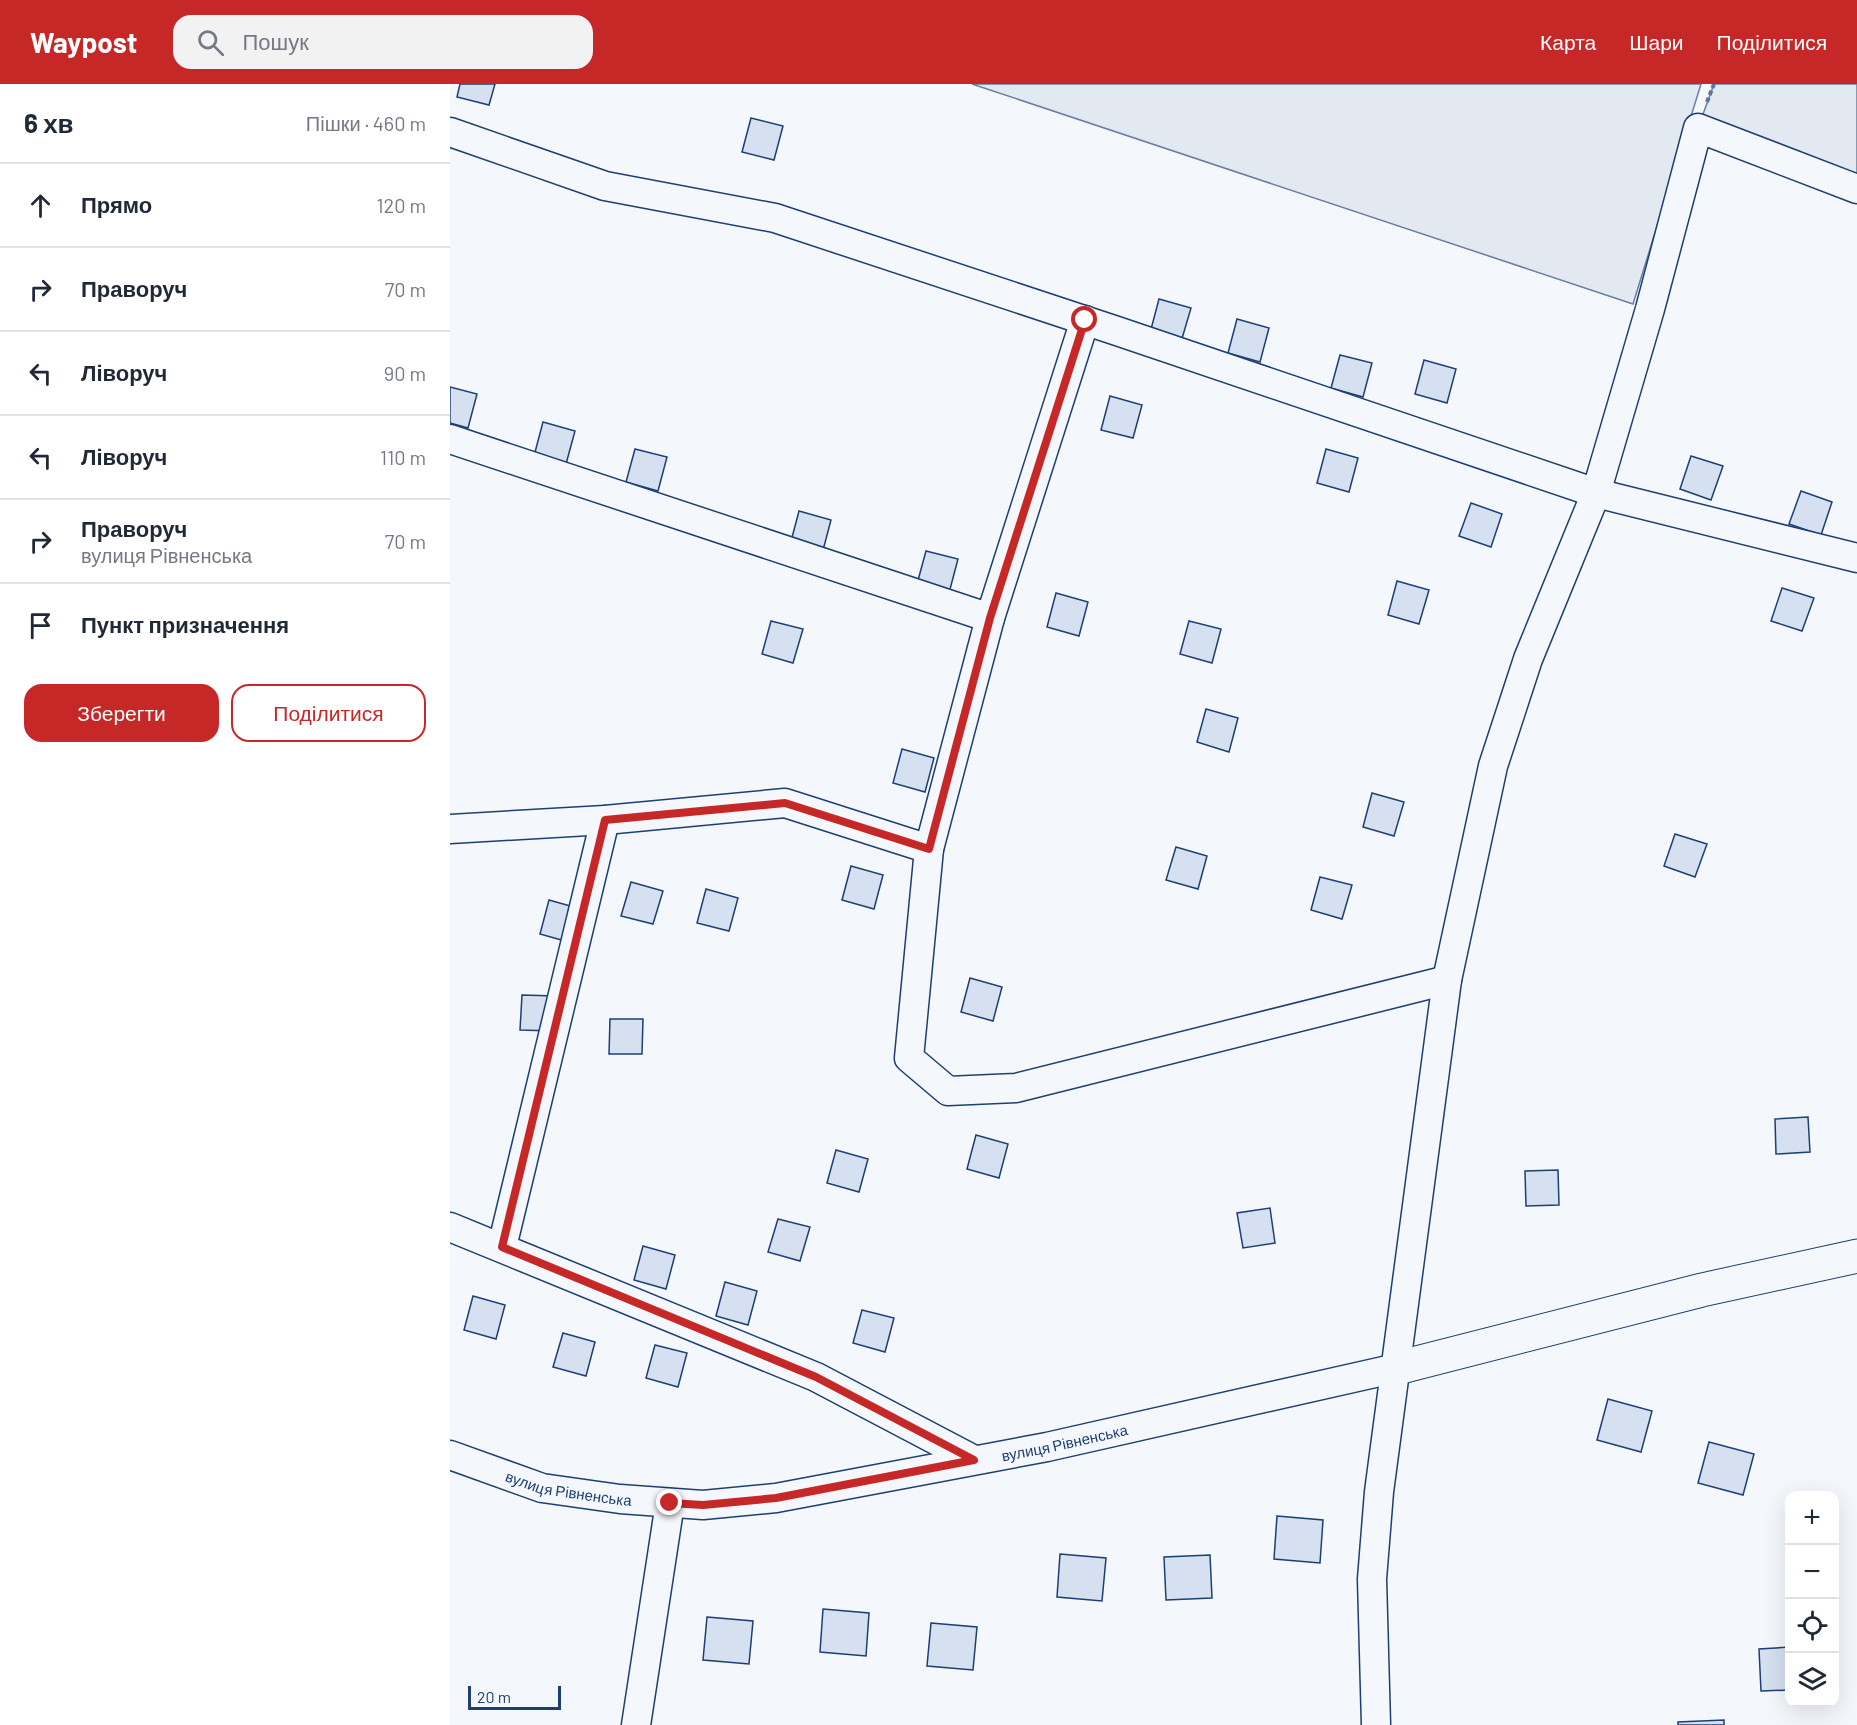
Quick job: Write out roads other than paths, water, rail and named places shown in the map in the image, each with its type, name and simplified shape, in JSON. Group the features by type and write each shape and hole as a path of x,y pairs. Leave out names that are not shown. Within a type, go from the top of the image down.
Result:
{"street":[{"path":"1376,1725 1372,1579 1379,1492 1447,980 1493,766 1528,659 1596,493 1650,309 1698,128 1857,189"},
{"path":"450,132 604,186 775,218 1596,493 1857,558"},
{"path":"1085,320 990,618 929,849 909,1058 948,1091 1016,1088 1447,980"},
{"path":"450,438 990,618"},
{"path":"450,829 605,820 785,803 929,849"},
{"path":"502,1247 605,820"},
{"path":"450,1227 816,1377 974,1460"},
{"path":"1397,1368 1702,1290 1857,1256"},
{"name":"вулиця Рівненська","path":"450,1455 542,1488 620,1499 703,1505 776,1498 1047,1446 1397,1368"},
{"path":"636,1725 670,1503"}]}
